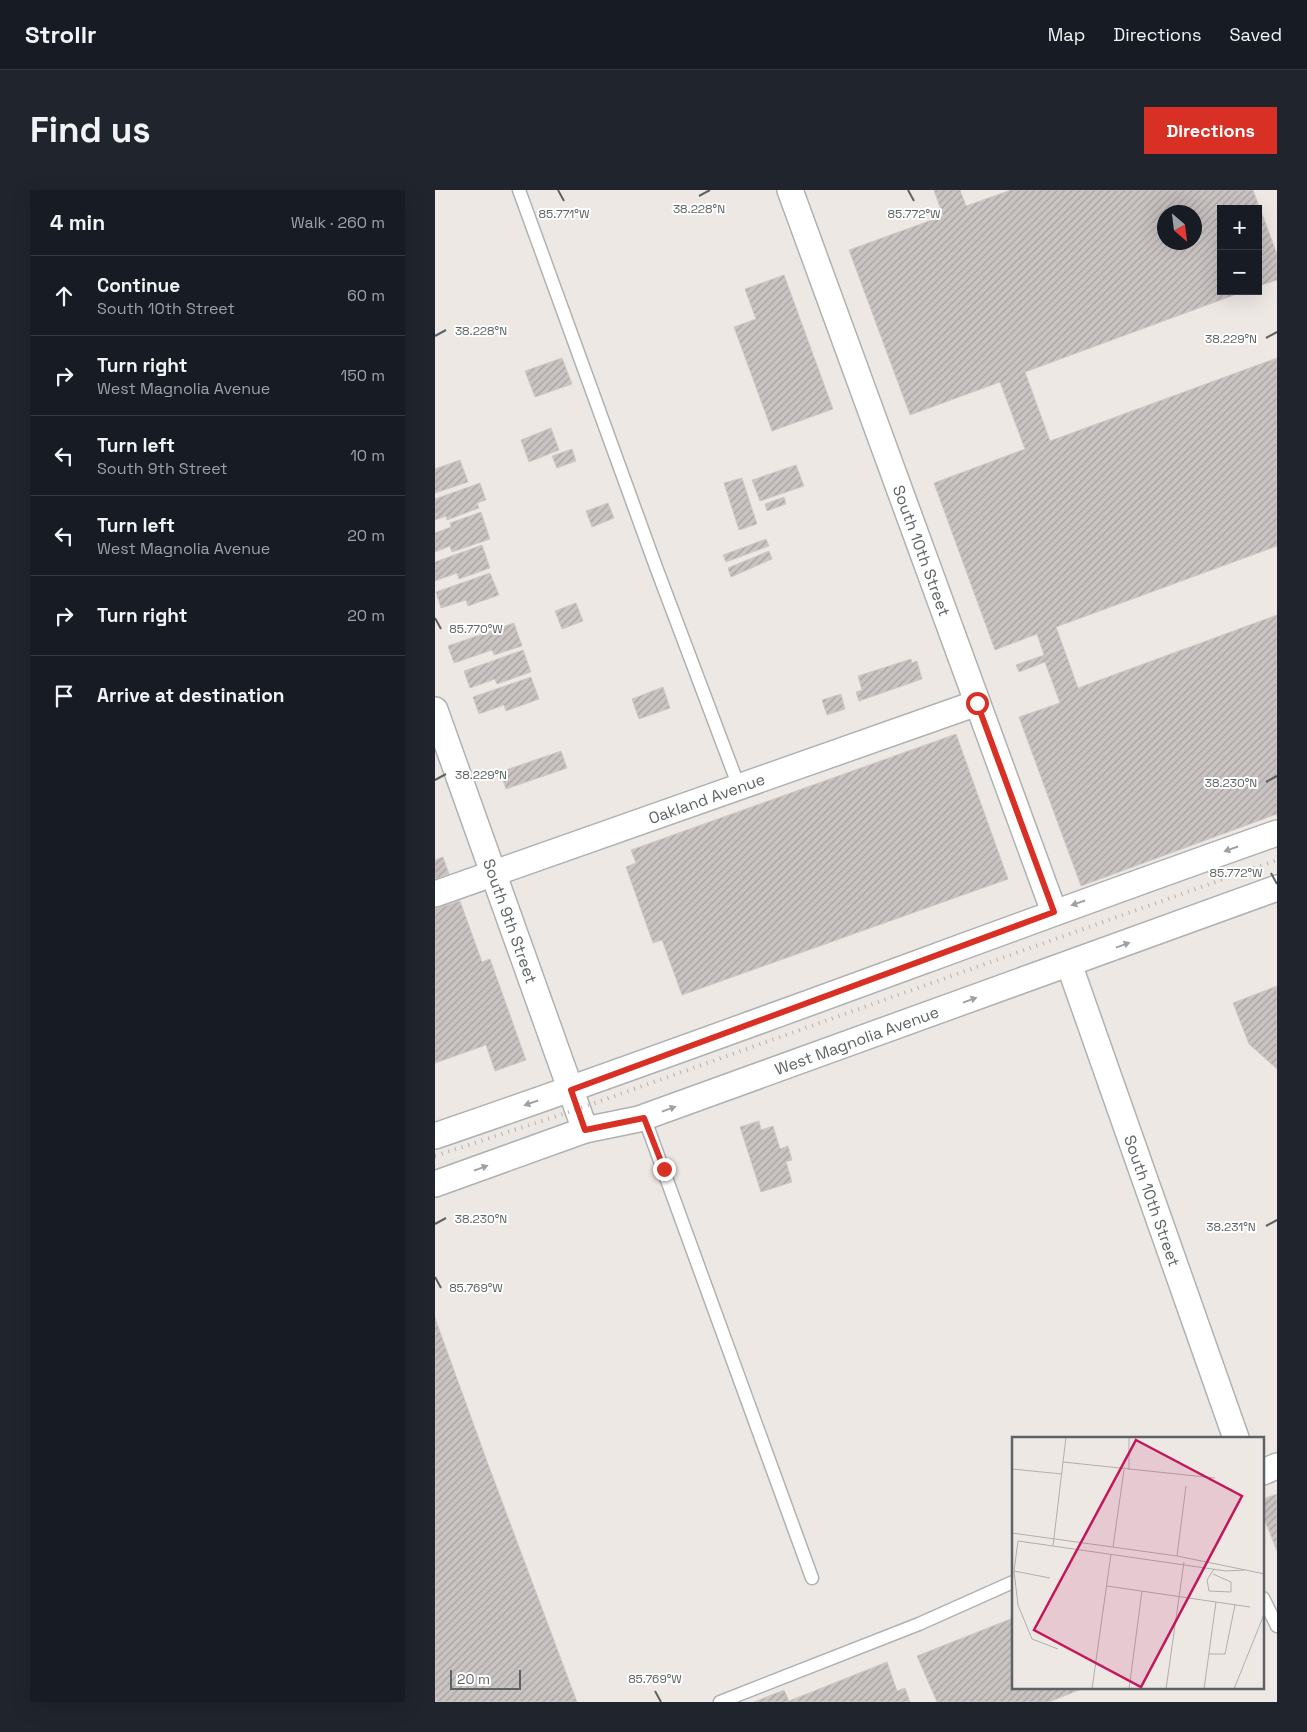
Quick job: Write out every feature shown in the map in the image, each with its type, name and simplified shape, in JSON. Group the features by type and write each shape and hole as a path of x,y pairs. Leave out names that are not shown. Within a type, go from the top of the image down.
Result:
{"street":[{"name":"South 10th Street","path":"790,190 1054,912"},
{"name":"Oakland Avenue","path":"435,894 977,703"},
{"name":"South 9th Street","path":"435,710 585,1130"},
{"path":"435,1136 571,1090 1054,912 1277,833"},
{"name":"West Magnolia Avenue","path":"435,1184 585,1130 644,1118 1277,888"},
{"name":"South 10th Street","path":"1069,964 1236,1437"},
{"path":"1264,1472 1277,1466"}],"lane":[{"path":"519,190 656,567 739,787"},
{"path":"644,1118 812,1578"},
{"path":"719,1702 919,1624 1012,1582"},
{"path":"1264,1600 1277,1626"}],"building":[{"path":"934,190 960,190 966,206 1011,190 1253,190 1259,205 1217,205 1217,295 1234,295 1025,372 1050,441 1277,358 1277,546 1056,627 1078,688 1277,615 1277,814 1081,886 1019,717 1060,703 1045,662 1019,672 1016,665 1044,655 1037,634 995,650 934,483 1025,449 1000,382 910,415 849,250 943,216"},
{"path":"1262,214 1277,254 1277,280 1262,285"},
{"path":"784,275 833,409 772,431 734,327 756,319 745,289"},
{"path":"562,358 572,384 535,397 525,371"},
{"path":"551,428 559,450 529,462 521,440"},
{"path":"572,449 576,461 557,468 552,456"},
{"path":"460,460 468,482 435,493 435,469"},
{"path":"796,465 804,486 760,501 752,480"},
{"path":"742,478 757,524 739,530 724,483"},
{"path":"480,483 486,500 477,503 479,508 447,520 446,516 435,520 435,499"},
{"path":"784,497 786,504 767,511 765,504"},
{"path":"608,503 614,518 592,527 586,511"},
{"path":"481,512 490,539 452,552 450,546 435,552 435,533 451,527 450,523"},
{"path":"766,539 769,546 726,562 723,555"},
{"path":"482,545 490,568 459,579 457,573 435,581 435,562"},
{"path":"769,551 772,559 731,577 728,568"},
{"path":"490,573 499,595 468,606 466,600 441,608 436,592"},
{"path":"576,603 583,621 562,629 555,611"},
{"path":"514,623 522,646 494,655 492,650 454,663 448,646"},
{"path":"523,650 531,672 497,684 495,679 470,688 464,671"},
{"path":"911,659 912,663 917,661 922,679 859,701 856,692 862,690 858,676"},
{"path":"531,677 539,699 506,711 504,705 479,714 473,697"},
{"path":"663,687 670,708 639,719 632,699"},
{"path":"841,694 845,709 827,715 822,700"},
{"path":"956,734 1008,879 682,995 662,940 653,943 626,867 636,863 631,850"},
{"path":"561,751 567,768 506,789 500,772"},
{"path":"443,857 449,874 435,879 435,860"},
{"path":"460,901 482,962 490,959 526,1060 495,1071 486,1045 435,1063 435,909"},
{"path":"1277,986 1277,1069 1249,1044 1233,1003"},
{"path":"759,1121 761,1130 773,1126 780,1149 788,1146 792,1160 786,1162 792,1182 761,1192 740,1127"},
{"path":"435,1318 488,1464 577,1702 435,1702"},
{"path":"1277,1494 1277,1551 1264,1518 1264,1499"},
{"path":"1012,1618 1012,1690 1079,1690 1049,1702 937,1702 917,1656"},
{"path":"887,1662 897,1691 905,1688 910,1702 754,1702 784,1690 789,1701"}],"railway":[{"path":"435,1156 578,1109 1277,860"}],"route":[{"path":"664,1169 644,1118 585,1130 571,1090 1054,912 977,703"}]}
